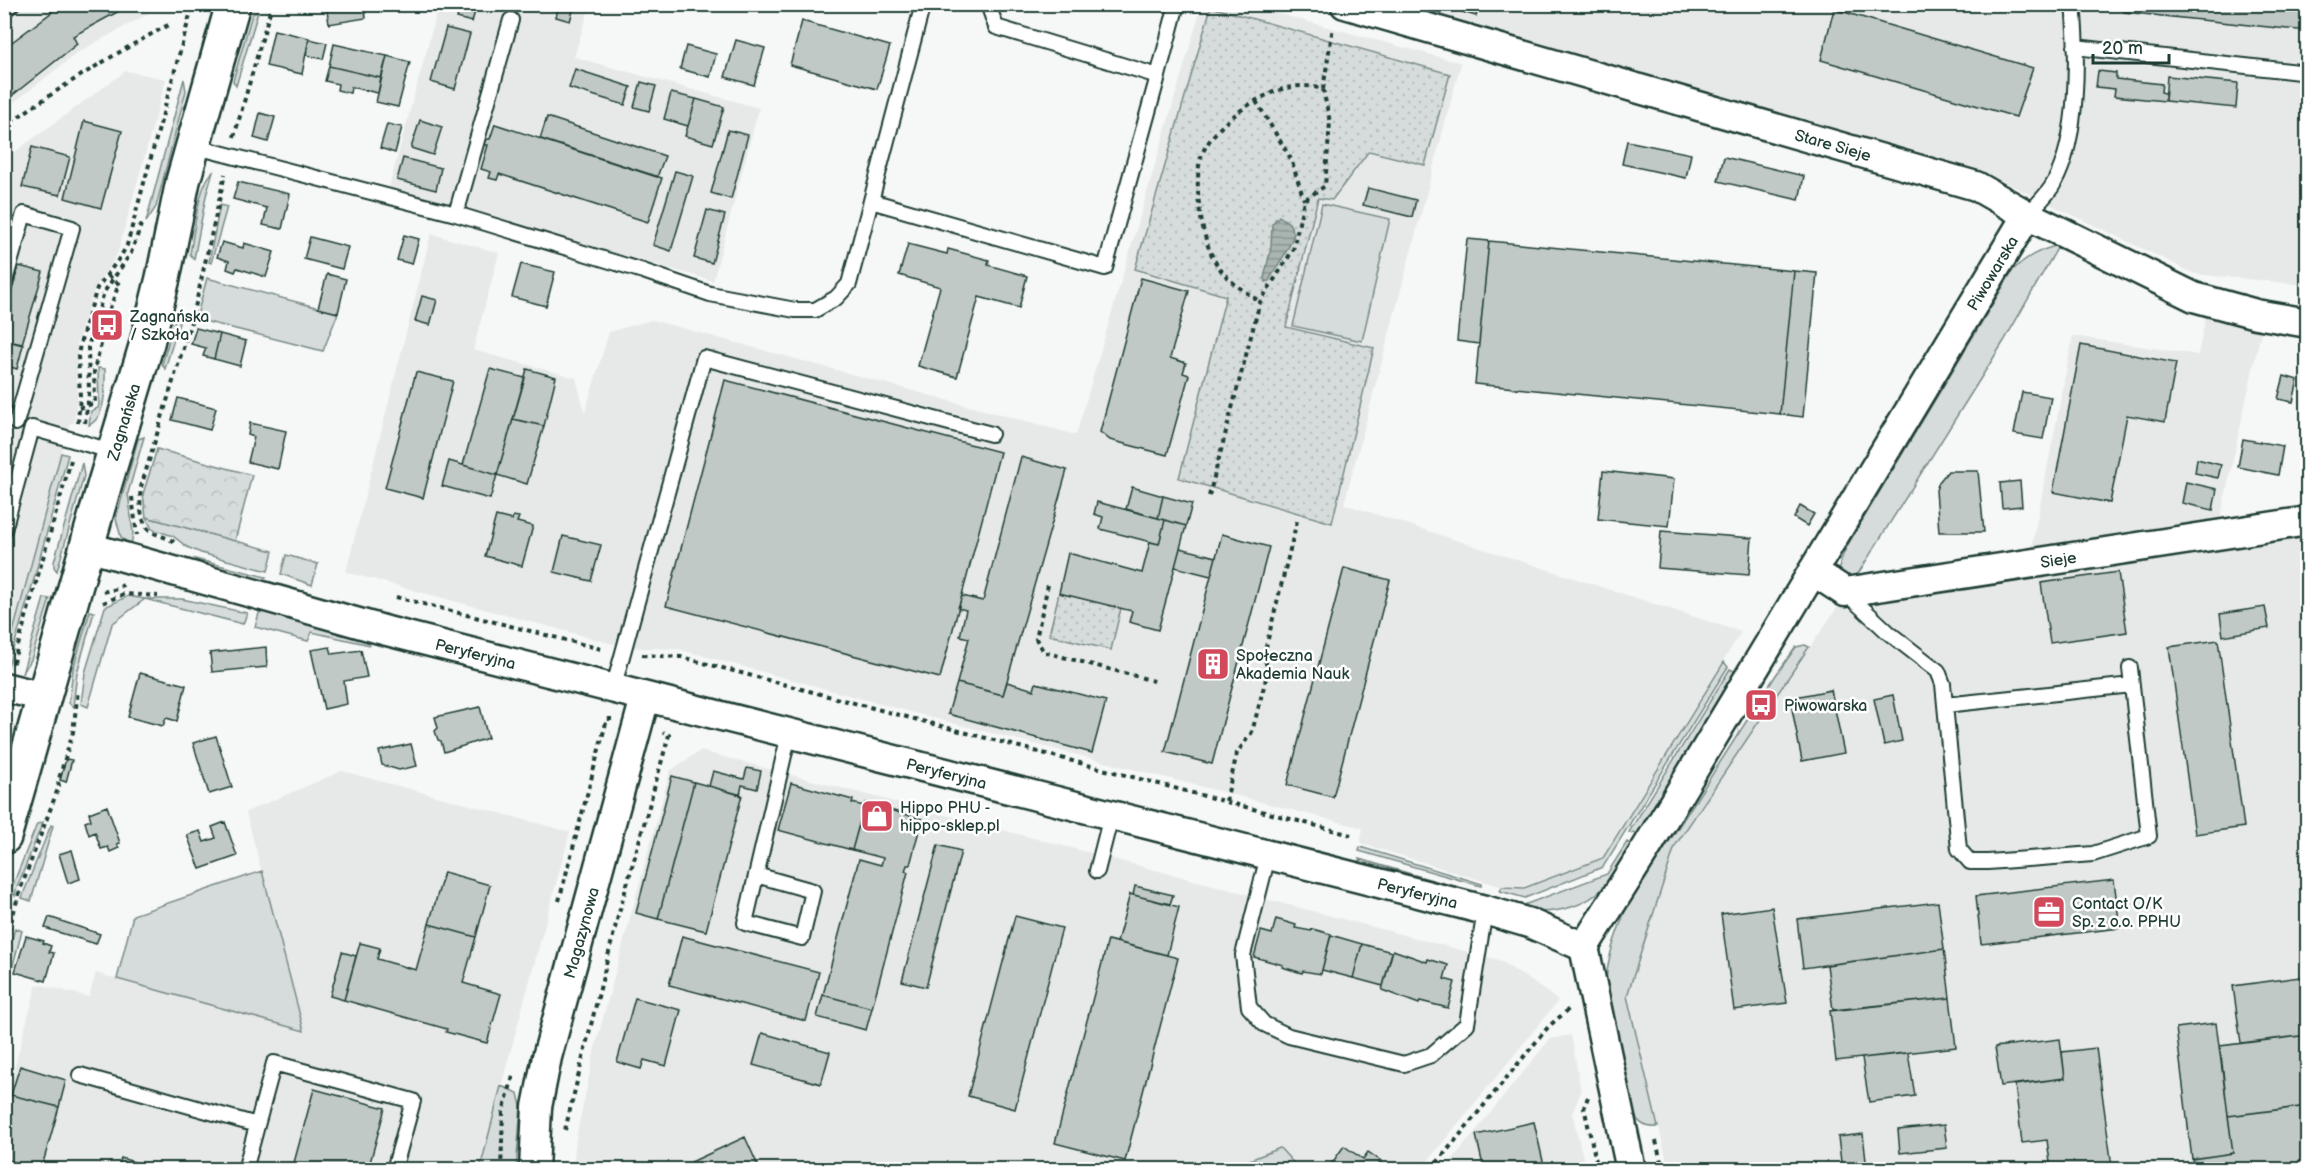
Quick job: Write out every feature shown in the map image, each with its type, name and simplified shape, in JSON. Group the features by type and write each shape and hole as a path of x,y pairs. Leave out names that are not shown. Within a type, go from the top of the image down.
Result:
{"street":[{"name":"Zagnańska","path":"5,835 159,297 176,208 233,4"},
{"name":"Stare Sieje","path":"1340,13 1976,186 2028,215 2194,297 2256,314 2307,323"},
{"name":"Piwowarska","path":"1584,947 1653,837 2028,215"},
{"name":"Sieje","path":"1845,592 2307,520"},
{"name":"Peryferyjna","path":"87,547 387,631 645,698 1485,910 1528,923 1584,947"},
{"path":"1813,572 1845,592"},
{"path":"6,687 44,697"},
{"name":"Magazynowa","path":"534,1170 537,1107 547,1057 645,698"},
{"path":"1584,947 1631,1170"}],"lane":[{"path":"4,11 12,4"},
{"path":"192,146 456,214 643,271 710,294 795,310 816,310 836,298 849,284 923,4"},
{"path":"988,4 996,27 1158,76"},
{"path":"871,201 1105,268 1177,4"},
{"path":"2028,215 2054,184 2067,153 2073,111 2075,47 2073,4"},
{"path":"456,214 511,20"},
{"path":"2075,47 2307,73"},
{"path":"4,285 24,214 72,228 10,422 114,452"},
{"path":"613,689 704,358 991,434"},
{"path":"4,530 32,428"},
{"path":"1845,592 1889,633 1938,671 1945,705 1959,849 1970,862 2093,854 2149,836 2130,668"},
{"path":"1945,705 2132,685"},
{"path":"756,875 813,891 802,938 745,923 756,875 789,734"},
{"path":"1097,871 1111,816"},
{"path":"1268,856 1243,955 1245,984 1249,1007 1264,1024 1290,1036 1404,1064 1431,1055 1467,1024 1485,910"},
{"path":"245,1170 274,1063 412,1101 394,1170"},
{"path":"80,1075 257,1125"}],"path":[{"path":"78,424 80,344 97,288 122,256 127,245 193,4"},
{"path":"232,147 272,4"},
{"path":"1304,200 1325,186 1330,122 1323,89 1340,13"},
{"path":"4,127 56,90 112,55 172,23"},
{"path":"1260,302 1234,284 1216,264 1203,235 1197,194 1202,155 1222,125 1276,90 1307,84 1323,89"},
{"path":"1209,496 1260,302 1293,250 1304,200 1291,159 1256,101"},
{"path":"178,544 151,532 145,526 140,492 194,312 219,193 227,167"},
{"path":"85,424 87,347 104,292 132,253 144,214"},
{"path":"79,408 95,403 95,366 102,341 109,337 114,316 110,308 119,284 107,274"},
{"path":"6,687 72,456"},
{"path":"1226,801 1237,753 1252,732 1268,671 1264,655 1297,521"},
{"path":"96,590 105,592 117,590 126,581"},
{"path":"1048,585 1036,639 1044,652 1158,682"},
{"path":"101,606 106,600 124,594 168,596"},
{"path":"396,597 623,654 681,657 1351,835"},
{"path":"4,948 19,893 52,810 75,723 78,688"},
{"path":"569,1108 617,920 669,735"},
{"path":"1431,1170 1549,1026 1573,1005 1593,994"},
{"path":"1656,1141 1663,1170"}],"shaded area":[{"path":"1243,4 1461,63 1344,504 1741,632 1602,857 1522,887 1500,886 1363,844 1361,841 1363,828 929,717 678,649 625,647 346,572 431,234 499,253 473,350 576,378 585,413 609,332 652,320 1076,435 1202,5"},
{"path":"5,5 164,5 80,51 5,109"},
{"path":"439,5 590,5 574,57 759,108 713,281 389,187"},
{"path":"1394,5 2307,5 2307,285 2195,274 1979,170"},
{"path":"126,71 166,79 117,255 95,287 77,343 77,399 74,423 70,423 65,437 5,662 5,159"},
{"path":"1279,216 1289,223 1294,233 1269,281 1266,282 1264,278 1271,248 1272,224"},
{"path":"2206,316 2262,327 2218,529 2307,515 2307,1169 1669,1169 1627,996 1675,846 1843,599 2030,557 2073,336 2198,355"},
{"path":"700,751 1499,960 1558,1001 1421,1169 1299,1169 1280,1148 1227,1170 573,1170 576,1138 596,1044 670,771"},
{"path":"342,771 570,832 480,1169 5,1170 5,1102 37,984 89,997 96,973 304,1031 246,812"},
{"path":"1571,1035 1581,1092 1572,1113 1586,1169 1444,1170 1550,1039"}],"green space":[{"path":"1211,7 1450,74 1425,165 1369,151 1332,200 1318,198 1286,327 1374,348 1332,523 1179,478 1226,296 1135,269"},
{"path":"258,12 236,86 233,81 252,14"},
{"path":"184,79 186,91 156,207 146,222"},
{"path":"213,172 194,259 190,254 197,210 204,187"},
{"path":"1322,204 1390,219 1362,341 1293,326"},
{"path":"220,205 227,207 211,263 209,262"},
{"path":"2059,245 2004,341 1851,585 1840,577 1839,572 1845,550 2013,270 2034,254"},
{"path":"207,278 338,313 323,351 196,319"},
{"path":"182,313 165,369 162,364 176,316"},
{"path":"98,368 105,369 104,400 99,415 89,425 91,411 98,408 99,404"},
{"path":"144,437 128,493 133,533 131,546 121,537 116,519 138,439"},
{"path":"157,449 252,475 235,541 146,517 143,494"},
{"path":"61,453 68,455 5,676 5,662"},
{"path":"82,463 84,476 57,571 54,562"},
{"path":"146,517 273,551 268,571 187,547 173,536 152,529"},
{"path":"286,555 318,564 312,585 281,574"},
{"path":"195,559 266,577 261,581 201,565"},
{"path":"1059,593 1121,608 1111,650 1049,635"},
{"path":"128,596 145,599 112,624 88,707 81,704 85,673 105,607"},
{"path":"44,598 50,599 31,660 22,674"},
{"path":"145,599 182,599 247,613 243,624"},
{"path":"260,610 368,638 370,645 312,632 308,641 255,627"},
{"path":"90,611 94,612 77,673 73,707 69,703 73,669"},
{"path":"1805,645 1809,647 1675,846 1627,996 1658,1127 1646,1126 1640,1123 1632,1113 1606,988 1615,938 1626,909 1776,675 1796,647"},
{"path":"1724,662 1728,667 1603,867 1525,898 1500,891 1502,887 1524,888 1603,858"},
{"path":"1730,669 1734,671 1734,675 1638,835 1633,832 1632,834 1629,832"},
{"path":"43,822 15,896 11,890 37,824"},
{"path":"51,825 53,826 31,901 22,898"},
{"path":"1627,842 1632,845 1613,876 1596,894 1584,902 1571,907 1542,912 1514,906 1502,900 1524,905 1607,874"},
{"path":"1360,847 1482,884 1481,886 1359,851"},
{"path":"1359,859 1474,892 1362,865"},
{"path":"262,871 304,1031 117,979 133,915"},
{"path":"15,928 22,931 5,996 5,965"},
{"path":"501,1086 518,1093 521,1106 516,1169 480,1169"},
{"path":"1280,1148 1299,1169 1227,1169"}],"building":[{"path":"47,4 132,4 73,36 77,44 4,102 4,48 52,12"},
{"path":"326,4 364,4 366,18 329,24"},
{"path":"461,4 477,4 472,22 457,18"},
{"path":"559,4 575,4 570,21 556,17"},
{"path":"1435,4 1479,4 1476,16"},
{"path":"2125,4 2308,4 2308,31 2124,12"},
{"path":"1834,9 2033,68 2016,117 1821,60"},
{"path":"802,21 890,46 877,89 790,65"},
{"path":"446,28 470,34 455,89 431,82"},
{"path":"274,30 309,38 302,74 266,66"},
{"path":"309,39 327,43 323,59 306,55"},
{"path":"736,40 765,48 754,85 725,77"},
{"path":"334,44 387,56 381,78 329,66"},
{"path":"686,46 716,54 710,77 680,69"},
{"path":"387,56 410,62 398,107 376,102"},
{"path":"329,66 381,78 378,93 351,87 350,93 337,90 338,84 325,81"},
{"path":"575,69 631,87 625,105 569,88"},
{"path":"2098,71 2116,73 2116,79 2162,84 2161,92 2165,93 2165,101 2114,96 2115,89 2096,87"},
{"path":"2167,76 2238,83 2236,108 2165,101"},
{"path":"641,82 656,86 649,111 634,107"},
{"path":"671,93 696,99 688,126 664,119"},
{"path":"696,99 724,107 713,144 685,136"},
{"path":"260,113 275,117 268,142 254,138"},
{"path":"547,117 665,156 657,177 540,139"},
{"path":"420,120 442,127 433,155 411,148"},
{"path":"84,121 122,131 101,208 65,198"},
{"path":"387,124 402,127 395,153 380,148"},
{"path":"495,124 662,178 648,222 499,174 497,180 489,178 491,172 481,169 488,145 485,145 487,139 490,139"},
{"path":"728,130 748,135 731,199 711,193"},
{"path":"1627,141 1691,154 1686,178 1622,164"},
{"path":"32,147 70,157 60,195 22,187"},
{"path":"1724,157 1804,176 1799,200 1718,181"},
{"path":"403,158 441,168 436,190 397,180"},
{"path":"675,171 693,176 671,251 653,245"},
{"path":"238,182 290,194 282,229 263,225 267,208 233,199"},
{"path":"1368,188 1416,200 1412,217 1363,205"},
{"path":"707,210 725,215 712,263 694,258"},
{"path":"404,235 419,239 412,264 397,260"},
{"path":"310,237 348,247 342,269 304,259"},
{"path":"1467,239 1489,241 1479,344 1457,341"},
{"path":"1489,241 1794,271 1780,414 1475,384"},
{"path":"222,242 243,248 244,243 274,252 266,277 237,268 235,272 227,269 229,261 217,257"},
{"path":"908,244 947,254 948,249 989,260 988,265 1027,276 1019,308 979,297 957,377 918,366 940,287 899,275"},
{"path":"521,264 555,272 546,306 512,297"},
{"path":"19,266 43,272 22,344 4,340 4,317"},
{"path":"1794,271 1817,273 1803,417 1780,414"},
{"path":"327,274 346,279 338,313 318,308"},
{"path":"1141,278 1189,291 1170,358 1186,363 1183,373 1189,375 1167,455 1110,440 1100,432"},
{"path":"422,296 437,300 430,325 415,321"},
{"path":"107,314 112,315 107,336 101,335"},
{"path":"196,328 220,334 214,359 203,356 206,348 191,344"},
{"path":"220,334 246,341 240,366 214,359"},
{"path":"4,340 23,345 17,369 4,365"},
{"path":"2081,345 2176,363 2165,422 2127,415 2110,503 2053,492"},
{"path":"490,369 525,378 497,475 463,465"},
{"path":"527,369 556,377 544,426 513,419"},
{"path":"416,372 453,381 423,498 385,488"},
{"path":"2284,376 2298,380 2293,402 2278,399"},
{"path":"725,380 1000,452 940,678 666,606"},
{"path":"2022,392 2051,397 2043,439 2014,434"},
{"path":"178,398 216,408 210,430 172,420"},
{"path":"513,419 544,426 527,484 497,475"},
{"path":"250,423 286,431 278,469 248,462 254,437 248,435"},
{"path":"2243,439 2283,446 2278,475 2238,467"},
{"path":"1021,457 1067,470 1003,695 957,683 969,638 960,636 966,610 958,608 962,596 983,601"},
{"path":"2197,459 2221,465 2218,478 2195,473"},
{"path":"449,461 497,475 490,499 442,486"},
{"path":"1603,471 1674,479 1669,526 1598,519"},
{"path":"1948,471 1978,471 1984,532 1939,532 1936,490"},
{"path":"2020,481 2022,506 2002,508 2000,483"},
{"path":"2186,482 2217,489 2213,510 2182,503"},
{"path":"1132,487 1163,496 1158,518 1126,509"},
{"path":"1163,496 1192,504 1186,526 1158,518"},
{"path":"1097,502 1165,520 1159,544 1100,529 1103,517 1094,514"},
{"path":"1800,506 1814,514 1807,526 1794,518"},
{"path":"496,516 512,520 513,516 519,517 517,522 533,526 522,566 485,556"},
{"path":"1165,520 1186,526 1158,630 1129,622 1132,611 1059,593 1068,553 1142,573 1150,542 1159,544"},
{"path":"1661,531 1752,538 1749,575 1658,568"},
{"name":"Społeczna Akademia Nauk","path":"1222,534 1269,547 1212,764 1165,752"},
{"path":"563,536 601,545 591,581 554,572"},
{"path":"1180,548 1216,557 1211,576 1175,567"},
{"path":"1344,568 1390,580 1333,797 1287,785"},
{"path":"2118,572 2127,632 2050,643 2041,583"},
{"path":"2265,607 2269,628 2223,636 2220,614"},
{"path":"2218,640 2244,827 2195,834 2169,647"},
{"path":"266,647 267,667 212,672 210,653"},
{"path":"330,647 332,654 361,650 367,677 344,681 347,704 324,709 311,650"},
{"path":"140,673 186,685 177,721 166,718 163,726 128,717"},
{"path":"1007,682 1034,690 1036,683 1106,701 1092,753 948,714 957,683 1003,695"},
{"path":"1831,690 1844,753 1802,761 1790,698"},
{"path":"1893,695 1902,741 1884,745 1874,699"},
{"path":"480,707 488,738 444,752 435,731 438,728 435,717"},
{"path":"216,736 232,787 209,794 193,743"},
{"path":"411,744 417,766 399,770 382,765 379,751"},
{"path":"66,759 72,760 66,782 60,780"},
{"path":"747,768 761,771 757,789 742,785 740,795 709,786 713,771 744,779"},
{"path":"672,776 694,782 658,919 636,913"},
{"path":"694,782 742,795 706,931 658,919"},
{"path":"791,783 853,800 852,803 864,806 852,850 778,830"},
{"path":"865,803 922,819 910,865 907,865 905,871 908,872 872,1008 823,995 859,859 881,865 883,858 852,850"},
{"path":"107,806 120,843 117,844 119,848 110,852 108,847 101,849 95,832 89,835 85,822 91,820 89,813"},
{"path":"225,822 237,856 200,869 187,835 200,831 204,842 216,838 212,827"},
{"path":"938,845 961,851 926,987 902,981"},
{"path":"72,850 80,879 68,883 59,854"},
{"path":"444,872 490,885 476,937 429,924"},
{"path":"2114,880 2120,928 1981,944 1976,896"},
{"path":"1135,886 1173,895 1170,904 1133,895"},
{"path":"1130,894 1179,907 1167,955 1117,942"},
{"path":"1938,902 1944,949 1803,968 1797,919"},
{"path":"1772,907 1787,1003 1734,1010 1721,914"},
{"path":"1015,916 1062,928 1015,1109 968,1096"},
{"path":"49,917 100,934 96,944 45,928"},
{"path":"1276,919 1296,925 1295,928 1311,931 1312,929 1331,934 1321,974 1303,971 1302,973 1254,957 1261,931 1272,934"},
{"path":"429,924 476,937 463,983 501,994 487,1043 446,1032 447,1029 344,1000 360,943 380,948 377,959 416,970"},
{"path":"1331,935 1362,944 1353,978 1322,970"},
{"path":"26,936 44,941 43,943 51,946 49,952 54,953 46,981 15,972"},
{"path":"682,936 819,972 806,1021 669,985"},
{"path":"1108,940 1178,958 1125,1161 1055,1143"},
{"path":"1362,944 1392,952 1383,986 1353,978"},
{"path":"1944,949 1950,998 1833,1010 1827,965"},
{"path":"1393,950 1427,962 1428,959 1448,965 1444,979 1455,982 1448,1008 1420,1001 1419,1004 1382,990"},
{"path":"342,952 356,956 344,1000 330,996"},
{"path":"2308,976 2308,1035 2241,1043 2233,986"},
{"path":"823,995 872,1008 866,1030 817,1017"},
{"path":"635,998 681,1010 666,1066 644,1060 641,1069 617,1062"},
{"path":"1950,998 1956,1047 1836,1061 1830,1011"},
{"path":"2216,1023 2233,1153 2192,1159 2176,1028"},
{"path":"762,1033 830,1052 821,1084 753,1065"},
{"path":"2308,1035 2308,1106 2228,1116 2220,1046"},
{"path":"2060,1039 2065,1078 2001,1086 1995,1047"},
{"path":"2096,1048 2112,1167 2103,1170 2051,1170 2047,1140 2022,1143 2015,1085 2065,1078 2062,1052"},
{"path":"1908,1053 1915,1096 1869,1102 1862,1058"},
{"path":"20,1066 66,1080 59,1107 11,1095"},
{"path":"314,1089 385,1108 368,1170 292,1170"},
{"path":"11,1095 59,1107 41,1170 4,1159 4,1117"},
{"path":"2308,1106 2308,1170 2195,1168 2192,1159 2233,1153 2228,1116"},
{"path":"1534,1122 1545,1170 1484,1170 1476,1135"},
{"path":"1944,1125 1947,1148 1900,1153 1898,1130"},
{"path":"1863,1134 1867,1170 1842,1170 1838,1137"},
{"path":"745,1137 760,1170 674,1170"},
{"path":"1344,1146 1363,1159 1368,1152 1381,1161 1376,1168 1379,1170 1327,1170"},
{"path":"121,1158 160,1170 118,1170"},
{"path":"4,1159 41,1170 4,1170"}],"place":[{"name":"Zagnańska / Szkoła","path":"107,325"},
{"name":"Społeczna Akademia Nauk","path":"1213,664"},
{"name":"Piwowarska","path":"1761,705"},
{"name":"Hippo PHU - hippo-sklep.pl","path":"877,816"},
{"name":"Contact O/K Sp. z o.o. PPHU","path":"2049,912"}]}
